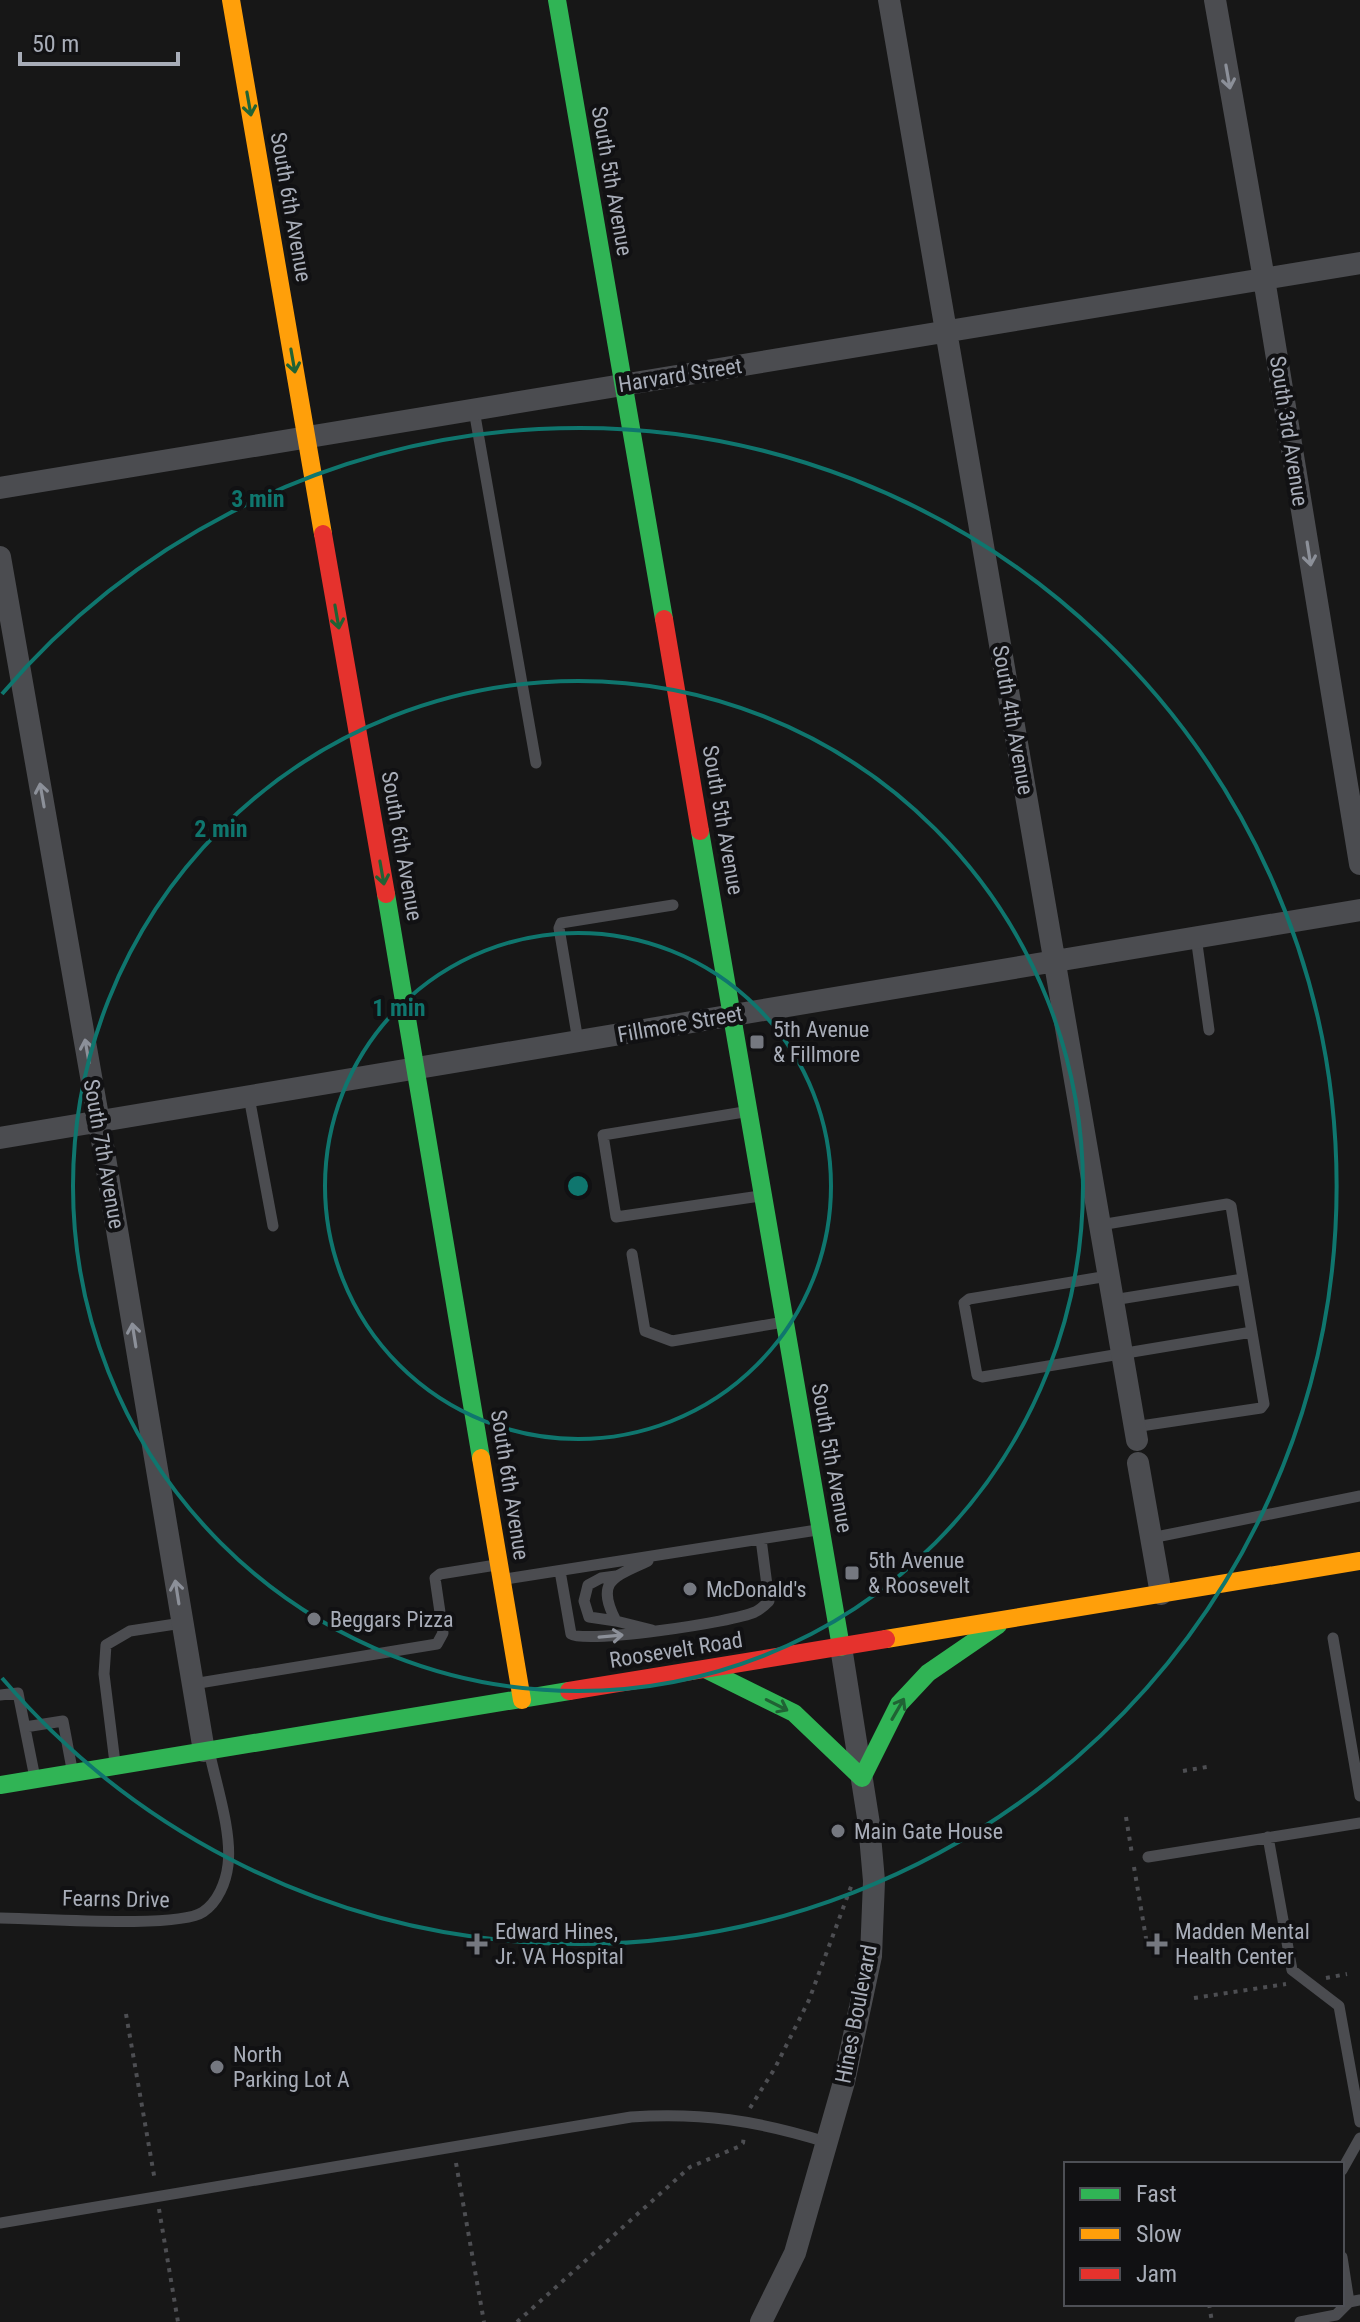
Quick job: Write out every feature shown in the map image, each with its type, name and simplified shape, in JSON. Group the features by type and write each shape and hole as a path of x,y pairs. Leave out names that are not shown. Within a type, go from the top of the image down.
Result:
{"street":[{"name":"South 6th Avenue","path":"231,0 522,1700"},
{"name":"South 5th Avenue","path":"557,0 841,1647"},
{"name":"South 4th Avenue","path":"889,0 1136,1434"},
{"name":"South 3rd Avenue","path":"1215,0 1360,864"},
{"name":"Harvard Street","path":"0,488 1360,263"},
{"name":"South 7th Avenue","path":"0,557 206,1751"},
{"name":"Fillmore Street","path":"0,1138 1360,910"},
{"path":"1138,1463 1161,1594"},
{"name":"Roosevelt Road","path":"0,1785 1360,1561"},
{"path":"707,1670 794,1713 862,1778 899,1704 928,1673 1005,1620"},
{"name":"Hines Boulevard","path":"761,2322 795,2253 844,2082 871,1956 874,1881 862,1778 841,1647"}],"lane":[{"path":"474,410 536,763"},
{"path":"578,1041 559,928 561,923 673,905"},
{"path":"1196,937 1209,1030"},
{"path":"249,1097 273,1226"},
{"path":"749,1112 603,1135 616,1217 763,1195"},
{"path":"1100,1225 1227,1204 1231,1206 1264,1404 1261,1408 1136,1434"},
{"path":"632,1254 645,1331 672,1341 784,1322"},
{"path":"1108,1276 969,1299 964,1303 977,1375 982,1377 1252,1332"},
{"path":"1113,1300 1243,1279"},
{"path":"1151,1538 1360,1496"},
{"path":"193,1684 437,1644 443,1633 435,1578 440,1574 501,1578 560,1571 819,1529"},
{"path":"560,1571 571,1634 574,1637 619,1636 741,1616 764,1606 769,1601 761,1539"},
{"path":"654,1630 589,1617 584,1601 588,1585 663,1554"},
{"path":"616,1621 606,1601 608,1585 617,1575"},
{"path":"115,1766 104,1674 106,1645 130,1631 182,1623"},
{"path":"1333,1638 1360,1796"},
{"path":"0,1695 18,1693 35,1779"},
{"path":"25,1727 63,1721 72,1773"},
{"name":"Fearns Drive","path":"0,1918 175,1921 204,1912 225,1880 229,1854 206,1751"},
{"path":"1148,1857 1360,1823"},
{"path":"1268,1837 1292,1970 1339,2006 1360,2122"},
{"path":"0,2223 631,2117 679,2114 746,2122 826,2142"},
{"path":"1344,2166 1360,2138"},
{"path":"1300,2322 1336,2315 1355,2301 1344,2264"}],"path":[{"path":"1183,1771 1212,1766"},
{"path":"1126,1817 1147,1944"},
{"path":"517,2322 690,2167 743,2143 751,2102 775,2068 809,2000 853,1882"},
{"path":"1316,1979 1347,1974"},
{"path":"1194,1998 1301,1982"},
{"path":"126,2014 178,2322"},
{"path":"453,2147 484,2322"}],"traffic: fast":[{"path":"557,0 664,619"},
{"path":"700,831 841,1647"},
{"path":"386,894 481,1458"},
{"path":"707,1670 794,1713 862,1778 899,1704 928,1673 998,1625"},
{"path":"0,1785 569,1691"}],"traffic: slow":[{"path":"231,0 323,534"},
{"path":"481,1458 522,1700"},
{"path":"886,1639 1360,1561"}],"traffic: jam":[{"path":"323,534 386,894"},
{"path":"664,619 700,831"},
{"path":"569,1691 886,1639"}],"place":[{"name":"5th Avenue & Fillmore","path":"757,1042"},
{"name":"5th Avenue & Roosevelt","path":"852,1573"},
{"name":"McDonald's","path":"690,1589"},
{"name":"Beggars Pizza","path":"314,1619"},
{"name":"Main Gate House","path":"838,1831"},
{"name":"Edward Hines, Jr. VA Hospital","path":"477,1944"},
{"name":"Madden Mental Health Center","path":"1157,1944"},
{"name":"North Parking Lot A","path":"217,2067"}]}
